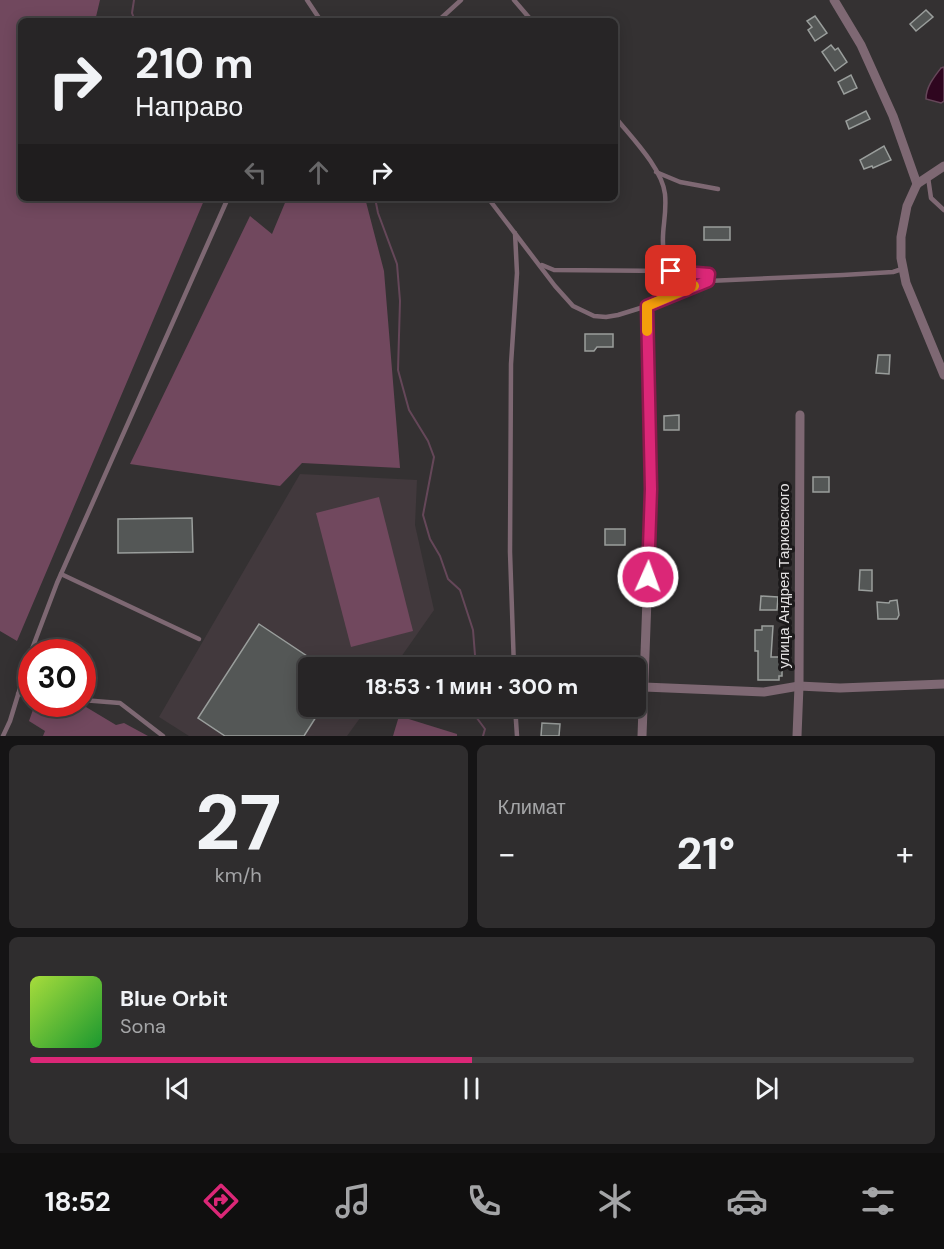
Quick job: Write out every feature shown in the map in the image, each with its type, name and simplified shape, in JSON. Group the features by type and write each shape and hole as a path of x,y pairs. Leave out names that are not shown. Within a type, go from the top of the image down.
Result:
{"street":[{"path":"834,0 861,45 893,117 917,184"},
{"path":"938,172 917,184 907,206 901,237 902,269 906,283 944,375"},
{"path":"642,657 651,489 647,306"},
{"name":"улица Андрея Тарковского","path":"797,736 800,415"},
{"path":"646,687 764,692 799,686 840,688 944,684"},
{"path":"641,717 642,736"}],"lane":[{"path":"307,0 319,18"},
{"path":"441,18 461,0"},
{"path":"514,0 529,18"},
{"path":"618,121 656,172 665,193 663,256 671,271"},
{"path":"656,172 680,182 718,189"},
{"path":"938,172 931,198 944,210"},
{"path":"36,639 61,574 227,201"},
{"path":"491,201 555,286 573,306 594,316 618,315 647,306 708,281 871,274 902,269"},
{"path":"514,231 517,273 511,364 510,552 514,657"},
{"path":"537,261 554,270 671,271 709,274 708,281"},
{"path":"61,574 199,639"},
{"path":"3,736 18,694"},
{"path":"96,701 120,703 163,736"},
{"path":"516,717 517,736"}],"shaded area":[{"path":"0,0 100,0 96,18 18,18 18,201 204,201 17,641 0,631"},
{"path":"944,67 944,101 941,103 926,99 931,82"},
{"path":"286,201 366,201 384,271 400,468 302,463 280,486 130,464 250,216 272,234"},
{"path":"300,474 417,480 415,525 434,610 401,657 298,657 298,717 361,717 347,736 189,736 159,717"},
{"path":"379,497 413,631 351,647 316,513"},
{"path":"96,713 116,725 124,723 148,736 43,736 45,731 29,721 30,717 96,717"},
{"path":"399,717 457,734 457,736 393,736"}],"building":[{"path":"926,10 933,17 916,31 910,24"},
{"path":"815,16 827,33 815,41 808,30 812,27 807,21"},
{"path":"831,45 835,50 838,48 847,62 835,71 822,52"},
{"path":"851,75 857,88 844,94 838,82"},
{"path":"866,111 870,119 849,129 846,121"},
{"path":"884,146 891,160 873,168 872,166 864,169 860,160"},
{"path":"704,227 730,227 730,240 704,240"},
{"path":"585,334 613,334 613,347 597,347 594,351 585,351"},
{"path":"878,355 890,355 889,374 876,373"},
{"path":"679,415 679,430 664,430 664,416"},
{"path":"813,477 829,477 829,492 813,492"},
{"path":"192,518 193,552 118,553 118,519"},
{"path":"605,529 625,529 625,545 605,545"},
{"path":"860,570 872,570 872,591 859,590"},
{"path":"761,596 778,597 777,610 760,610"},
{"path":"897,600 899,615 897,619 878,619 877,602 889,603"},
{"path":"259,624 308,657 298,657 298,717 316,717 304,736 225,736 198,718"},
{"path":"762,626 773,626 771,657 779,657 779,663 782,663 782,676 779,676 779,680 758,680 755,630 762,630"},
{"path":"542,723 560,724 559,736 541,736"}],"waterway":[{"path":"134,0 132,13 134,18"},
{"path":"376,201 397,264 400,301 398,370 409,410 428,441 434,457 423,515 430,539 440,556 448,579 460,590 473,630 474,657"},
{"path":"476,717 485,729 483,736"}],"slow traffic":[{"path":"647,331 647,306 694,286"}],"route":[{"path":"648,577 651,489 647,306 671,294 708,281 709,274 671,271"}]}
